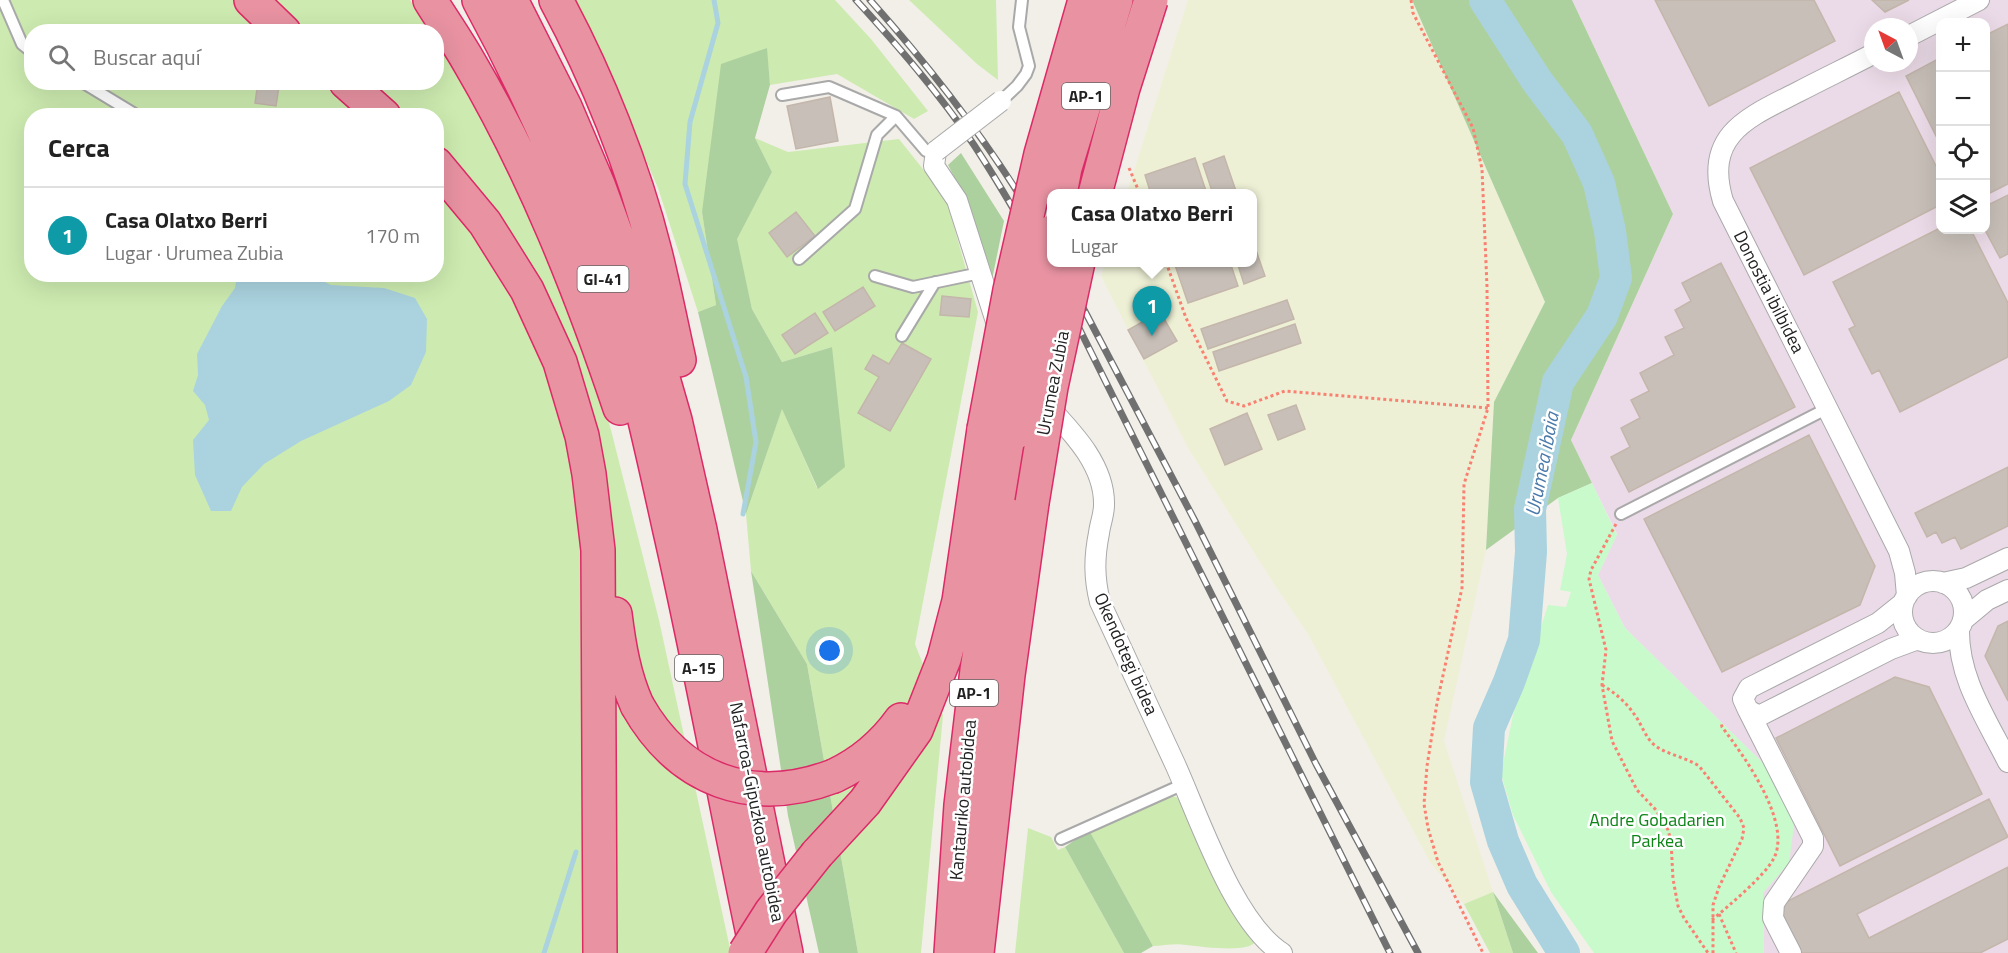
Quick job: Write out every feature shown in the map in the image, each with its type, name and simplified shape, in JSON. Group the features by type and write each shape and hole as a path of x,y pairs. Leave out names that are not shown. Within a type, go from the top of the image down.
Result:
{"highway":[{"path":"251,0 276,24"},
{"path":"430,0 470,62 540,199 575,281 632,442 663,547 680,575"},
{"name":"GI-41","path":"479,0 538,117 572,196 610,299 648,430 680,575"},
{"name":"GI-41","path":"511,0 565,107 622,246 675,420 700,530"},
{"path":"555,0 590,71 632,178 655,251 694,436 704,497 700,530"},
{"path":"598,550 610,574 619,645 629,687 637,705 647,722 673,751 696,768 723,781 761,789 799,788 850,768 879,746 902,718 920,687 939,639 975,491 999,432 1010,290 1041,154 1078,20 1086,0"},
{"name":"AP-1","path":"1061,189 1065,168 1116,0"},
{"name":"AP-1","path":"1096,189 1123,88 1151,0"},
{"path":"355,90 375,108"},
{"path":"444,174 473,207 527,290 549,335 572,398 582,436 598,550 600,953"},
{"name":"Urumea Zubia","path":"999,432 1037,299 1047,254"},
{"name":"Urumea Zubia","path":"987,864 1008,675 1032,503 1051,387 1077,267"},
{"name":"Kantauriko autobidea","path":"951,953 961,805 977,669 999,432"},
{"path":"745,953 771,912 818,854 865,802 916,730 944,659 959,601 975,491"},
{"name":"Nafarroa-Gipuzkoa autobidea","path":"700,530 786,953"},
{"name":"Nafarroa-Gipuzkoa autobidea","path":"680,575 757,953"},
{"path":"987,864 989,953"},
{"name":"Kantauriko autobidea","path":"977,953 987,864"}],"street":[{"path":"1918,31 1979,0"},
{"name":"Donostia ibilbidea","path":"1864,59 1744,121 1727,140 1719,164 1718,176 1723,201 1899,551 1905,573 1905,600"},
{"path":"936,151 1001,101"},
{"name":"Okendotegi bidea","path":"936,151 934,166 957,200 1006,351 1032,389 1077,439 1093,464 1099,479 1104,496 1104,508 1094,567 1095,585 1100,602 1219,866 1259,933 1274,951"},
{"path":"1943,583 1966,578 2008,558"},
{"path":"1791,953 1773,918 1774,903 1813,846 1813,838 1743,699 1749,688 1878,623 1905,600 1913,588 1922,583 1933,581 1943,583 1952,588 1962,601 1959,652 1965,675 2008,762"},
{"path":"1748,710 1759,716 1891,650 1921,641 1944,641 1980,605 2008,590"},
{"path":"1905,600 1903,620 1906,628 1946,657 1965,675"}],"lane":[{"path":"3,0 24,46"},
{"path":"1001,101 1017,86 1029,66 1019,27 1022,0"},
{"path":"783,95 829,87 896,116 926,151 936,151"},
{"path":"95,90 125,108"},
{"path":"799,259 855,208 877,135 896,116"},
{"path":"875,276 913,287 980,273"},
{"path":"902,336 935,282"},
{"path":"1621,514 1828,408"},
{"path":"1061,839 1184,784"}],"path":[{"path":"1411,0 1413,13 1473,128 1482,169 1487,287 1488,408 1464,484 1462,588 1437,703 1427,766 1424,804 1438,862 1483,953"},
{"path":"1168,267 1186,318 1227,401 1244,406 1285,391 1488,408"},
{"path":"1621,514 1591,570 1589,579 1606,650 1602,685 1612,741 1637,790 1656,810 1668,830 1678,906 1684,918 1711,953"},
{"path":"1602,685 1622,700 1633,712 1646,736 1653,743 1662,750 1690,760 1699,766 1742,823 1742,839 1715,897 1711,953"},
{"path":"1712,920 1766,869 1778,847 1779,835 1776,822 1756,775 1722,728 1721,722"},
{"path":"1719,914 1736,953"}],"shaded area":[{"path":"1572,0 2008,0 2008,953 1764,953 1763,892 1789,863 1766,766 1625,628 1598,575 1617,534 1571,440 1673,214"}],"green space":[{"path":"0,0 410,0 426,24 24,24 24,90 444,90 444,52 494,136 564,277 611,430 659,620 731,953 0,953"},
{"path":"572,0 835,0 871,39 928,111 914,119 837,74 770,85 766,48 702,212 716,305 698,312 658,188 597,48"},
{"path":"909,0 996,0 998,80 977,64"},
{"path":"1188,0 1412,0 1545,302 1494,402 1486,550 1444,741 1493,892 1464,904 1430,862 1308,634 1188,448 1101,276 1104,267 1257,267 1257,189 1128,189"},
{"path":"1412,0 1572,0 1673,214 1571,440 1592,483 1558,498 1486,550 1494,402 1545,302"},
{"path":"767,48 770,85 755,138 772,172 737,239 752,309 782,362 832,347 845,467 818,489 782,409 746,514 698,312 716,305 702,212 721,64"},
{"path":"755,138 788,152 899,139 946,198 978,312 915,644 943,715 921,953 858,953 807,664 751,571 746,514 782,408 817,488 832,347 782,362 752,309 736,239 772,172"},
{"path":"961,153 1004,221 992,280 967,202 948,165"},
{"name":"Andre Gobadarien Parkea","path":"1592,483 1617,535 1598,575 1625,628 1766,766 1794,825 1789,863 1763,893 1764,953 1594,953 1551,892 1513,815 1501,774 1513,715 1548,605 1566,607 1571,592 1560,590 1567,554 1558,498"},
{"path":"751,571 807,664 858,953 819,953 788,816"},
{"path":"1171,796 1180,798 1255,942 1251,945 1235,948 1178,944 1153,946 1089,830"},
{"path":"1028,828 1051,837 1058,850 1065,847 1124,953 1015,953"},
{"path":"1089,830 1153,946 1141,953 1124,953 1065,847"},
{"path":"1493,892 1513,953 1490,953 1464,904"},
{"path":"1493,892 1538,953 1513,953"}],"water":[{"path":"236,282 325,282 331,285 384,288 415,298 427,319 426,352 411,385 389,401 301,441 264,464 242,487 231,511 211,511 195,475 193,440 209,420 205,405 193,391 198,375 197,354 222,306 235,288"}],"building":[{"path":"1655,0 1814,0 1835,41 1709,106"},
{"path":"1872,0 1909,0 1885,12"},
{"path":"2008,24 2008,184 1990,193 1990,72 1990,33"},
{"path":"1936,60 1936,136 1906,76 1918,72 1918,70"},
{"path":"257,90 278,90 276,106 255,103"},
{"path":"1899,92 1936,166 1936,207 1804,275 1750,168"},
{"path":"830,97 838,141 796,149 787,106"},
{"path":"1224,156 1235,189 1211,189 1203,164"},
{"path":"1195,158 1205,189 1149,189 1145,175"},
{"path":"2008,195 2008,254 2000,258 1987,234 1990,234 1990,204"},
{"path":"796,212 815,236 787,257 769,233"},
{"path":"1936,230 1936,234 1973,234 2008,303 2008,357 1900,412 1879,370 1872,374 1849,329 1855,326 1833,282"},
{"path":"1257,253 1265,276 1244,284 1239,267 1257,267"},
{"path":"1721,263 1795,407 1629,492 1611,457 1630,447 1621,428 1640,418 1631,400 1649,391 1640,373 1674,355 1665,337 1684,328 1675,310 1691,301 1682,283"},
{"path":"1176,267 1232,267 1238,286 1188,303"},
{"path":"863,287 875,306 835,331 823,312"},
{"path":"942,296 971,299 969,317 940,315"},
{"path":"1287,300 1294,319 1208,349 1201,329"},
{"path":"1160,312 1177,341 1144,359 1128,330"},
{"path":"815,313 828,333 795,354 782,335"},
{"path":"1295,324 1301,343 1219,371 1213,352"},
{"path":"902,343 931,359 890,431 858,413 879,377 865,369 873,355 889,364"},
{"path":"1296,405 1305,429 1278,440 1268,415"},
{"path":"1247,413 1262,449 1225,465 1210,429"},
{"path":"1809,435 1875,566 1860,605 1722,672 1644,519"},
{"path":"2008,467 2008,526 1961,549 1955,537 1942,543 1936,532 1927,537 1915,513"},
{"path":"2008,621 2008,701 1985,656 1998,626"},
{"path":"1895,677 1929,687 1982,794 1840,866 1776,738"},
{"path":"1989,799 2008,837 1857,914 1869,938 2008,867 2008,939 1980,953 1801,953 1778,906"}],"waterway":[{"path":"714,0 718,23 690,122 685,184 746,377 756,442 743,514"},
{"name":"Urumea ibaia","path":"1485,0 1537,81 1577,134 1599,183 1610,231 1616,278 1602,316 1558,382 1530,509 1531,552 1524,640 1489,728 1486,782 1503,841 1522,885 1564,953"},
{"path":"544,953 576,852"}],"railway":[{"path":"856,0 918,70 961,126 999,184 1034,245 1068,306 1390,953"},
{"path":"870,0 968,120 1012,183 1047,241"},
{"path":"1062,267 1195,521 1316,764 1418,953"}],"place":[{"name":"Casa Olatxo Berri","path":"1152,336"}]}
